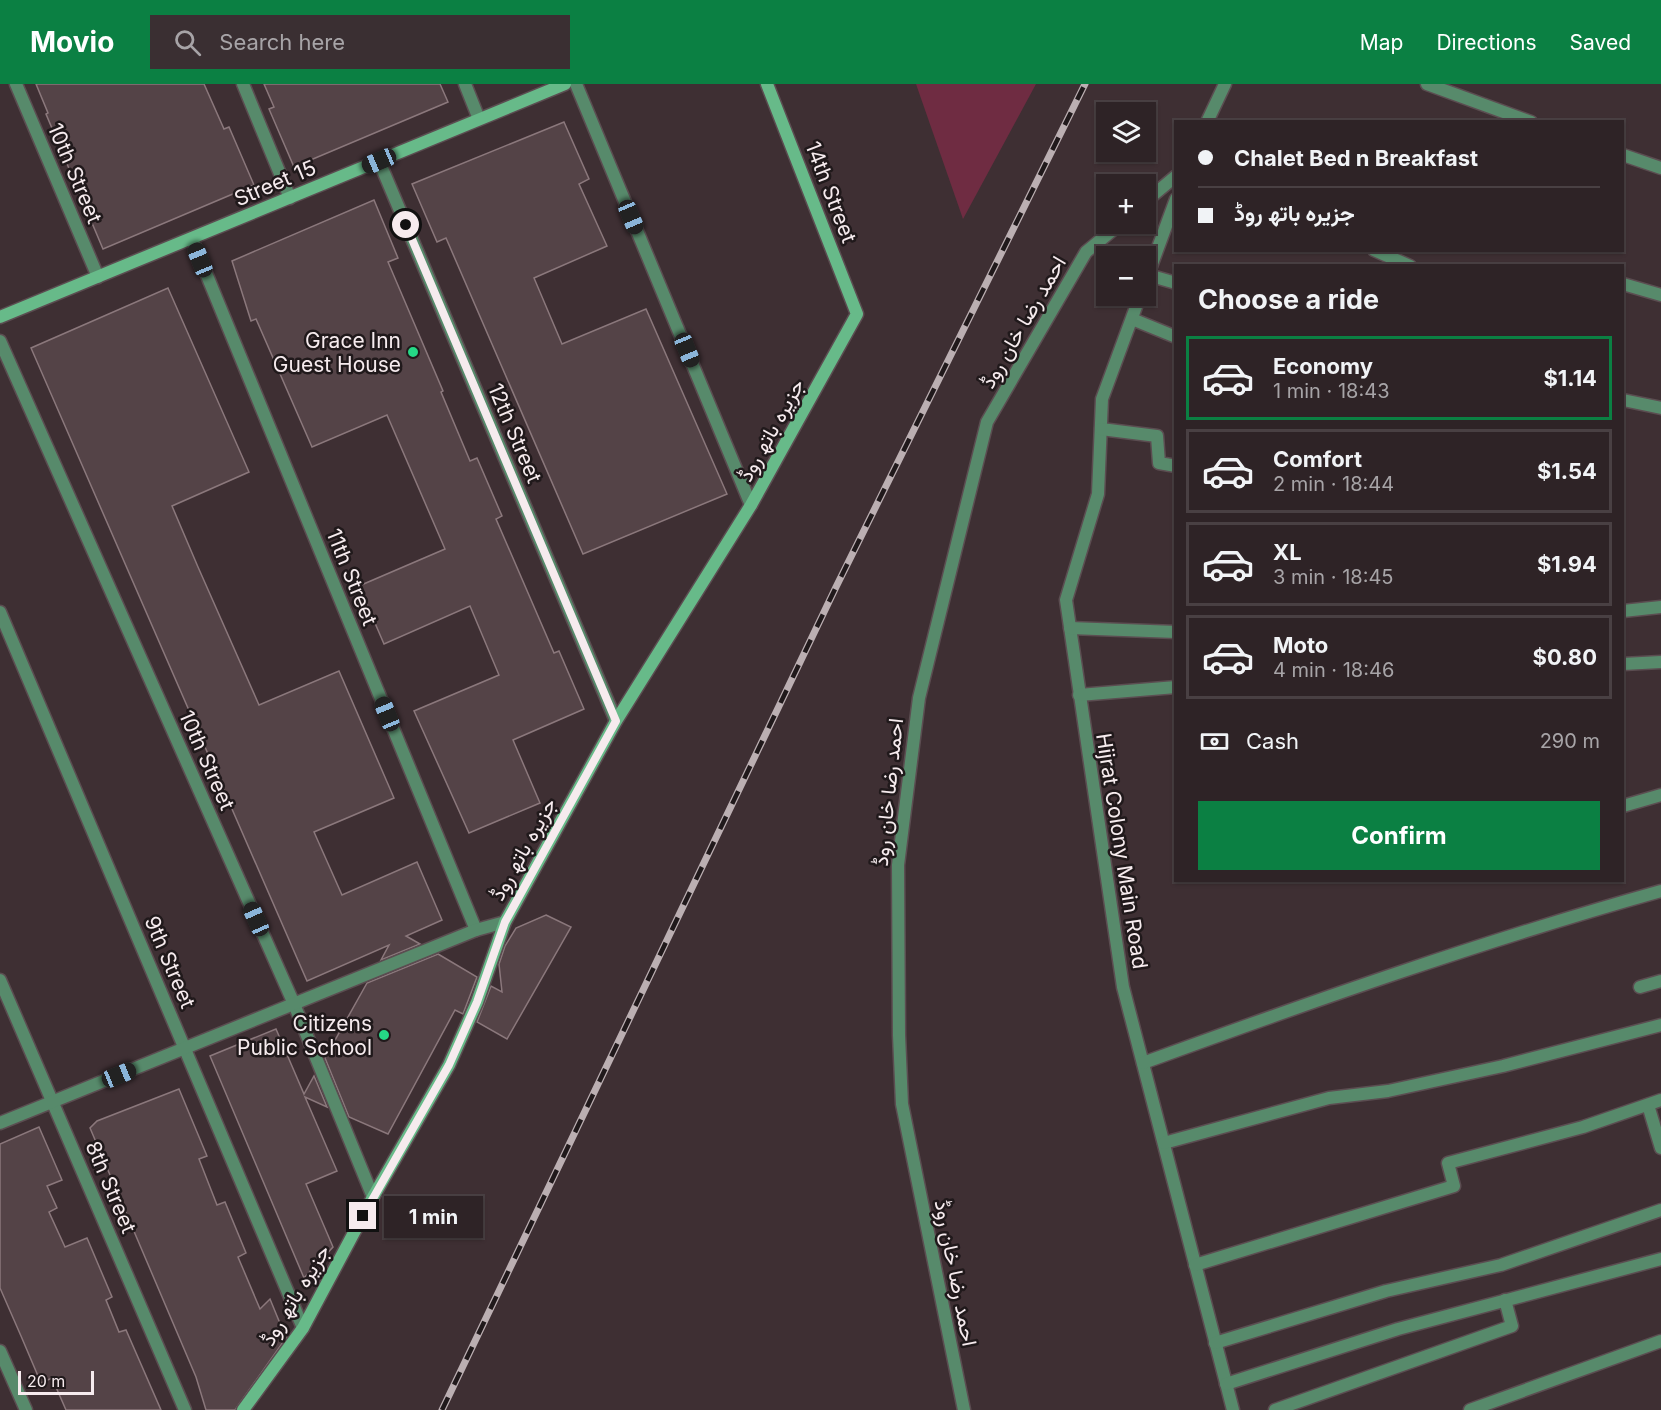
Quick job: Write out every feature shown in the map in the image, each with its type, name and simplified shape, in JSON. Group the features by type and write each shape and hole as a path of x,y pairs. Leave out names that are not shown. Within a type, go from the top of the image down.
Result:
{"street":[{"name":"10th Street","path":"16,84 98,277"},
{"path":"243,84 290,198"},
{"path":"465,84 479,119"},
{"name":"Street 15","path":"0,318 564,84"},
{"path":"576,84 751,505"},
{"name":"14th Street","path":"767,84 857,314"},
{"path":"1208,120 1225,84"},
{"path":"1427,84 1526,120"},
{"path":"1624,155 1661,168"},
{"name":"12th Street","path":"379,161 616,721"},
{"path":"1156,193 1174,178"},
{"path":"1156,253 1174,204"},
{"name":"احمد رضا خان روڈ","path":"964,1410 902,1104 898,1035 898,865 919,698 987,422 1086,252 1108,234"},
{"name":"11th Street","path":"192,238 476,930"},
{"path":"1378,252 1406,264"},
{"path":"1156,280 1174,283"},
{"path":"1624,284 1661,295"},
{"name":"Hijrat Colony Main Road","path":"1137,306 1102,399 1098,494 1066,600 1123,987 1233,1410"},
{"name":"جزیرہ باتھ روڈ","path":"243,1410 303,1328 373,1197 449,1065 477,1002 505,922 616,721 751,505 857,314"},
{"path":"1132,319 1174,336"},
{"name":"10th Street","path":"0,341 294,1004 373,1197"},
{"path":"1624,400 1661,408"},
{"path":"1101,429 1157,436 1159,463 1174,466"},
{"path":"1624,611 1661,607"},
{"name":"9th Street","path":"0,612 5,639 186,1048 303,1328"},
{"path":"1070,628 1174,632"},
{"path":"1624,664 1661,662"},
{"path":"1079,695 1174,687"},
{"path":"1624,806 1661,795"},
{"path":"1143,1063 1258,1021 1564,919 1661,891"},
{"path":"0,1124 476,930 505,922"},
{"name":"8th Street","path":"0,980 185,1410"},
{"path":"1640,987 1661,981"},
{"path":"1164,1143 1329,1098 1388,1091 1492,1069 1661,1025"},
{"path":"1195,1265 1454,1186 1448,1163 1583,1127 1661,1100"},
{"path":"1647,1105 1661,1148"},
{"path":"1215,1343 1386,1291 1501,1265 1661,1210"},
{"path":"1226,1384 1398,1329 1661,1259"},
{"path":"1275,1410 1512,1326 1505,1300"},
{"path":"1470,1410 1661,1341"},
{"path":"0,1351 26,1410"}],"shaded area":[{"path":"916,84 1036,84 963,219"}],"building":[{"path":"36,84 204,84 224,129 229,127 254,185 103,249 46,114 48,113"},
{"path":"264,84 440,84 448,102 294,167 269,109 274,107"},
{"path":"564,122 589,179 579,184 607,246 534,278 562,344 646,309 727,494 583,554 446,238 437,242 412,184"},
{"path":"374,200 398,258 388,262 443,391 441,392 470,461 477,458 502,516 496,519 554,653 559,651 584,709 513,740 540,803 469,833 414,711 499,675 470,606 384,644 359,586 445,549 387,415 312,447 256,319 251,321 232,261"},
{"path":"168,288 249,472 172,506 198,567 259,705 339,671 394,798 314,832 342,895 417,862 442,920 406,936 420,944 381,960 389,945 307,981 31,348"},
{"path":"546,915 571,927 507,1039 477,1022 491,986 502,992 499,964 505,946 516,928"},
{"path":"438,954 477,977 463,1014 455,1010 388,1134 349,1117 325,1058 367,983"},
{"path":"276,1029 304,1094 314,1076 327,1107 305,1097 337,1171 306,1184 333,1247 304,1278 210,1056"},
{"path":"179,1089 207,1156 199,1159 217,1205 225,1202 246,1253 238,1257 260,1309 270,1299 286,1338 235,1410 206,1410 196,1377 90,1128 97,1121"},
{"path":"39,1127 62,1180 47,1186 57,1208 49,1212 65,1247 87,1238 112,1297 106,1300 119,1332 126,1330 161,1410 66,1410 52,1378 41,1383 0,1288 0,1144"}],"railway":[{"path":"442,1410 836,587 1085,84"}],"place":[{"name":"Grace Inn Guest House","path":"413,352"},
{"name":"Citizens Public School","path":"384,1035"}],"route":[{"path":"363,1216 449,1065 477,1002 505,922 616,721 406,225"}]}
